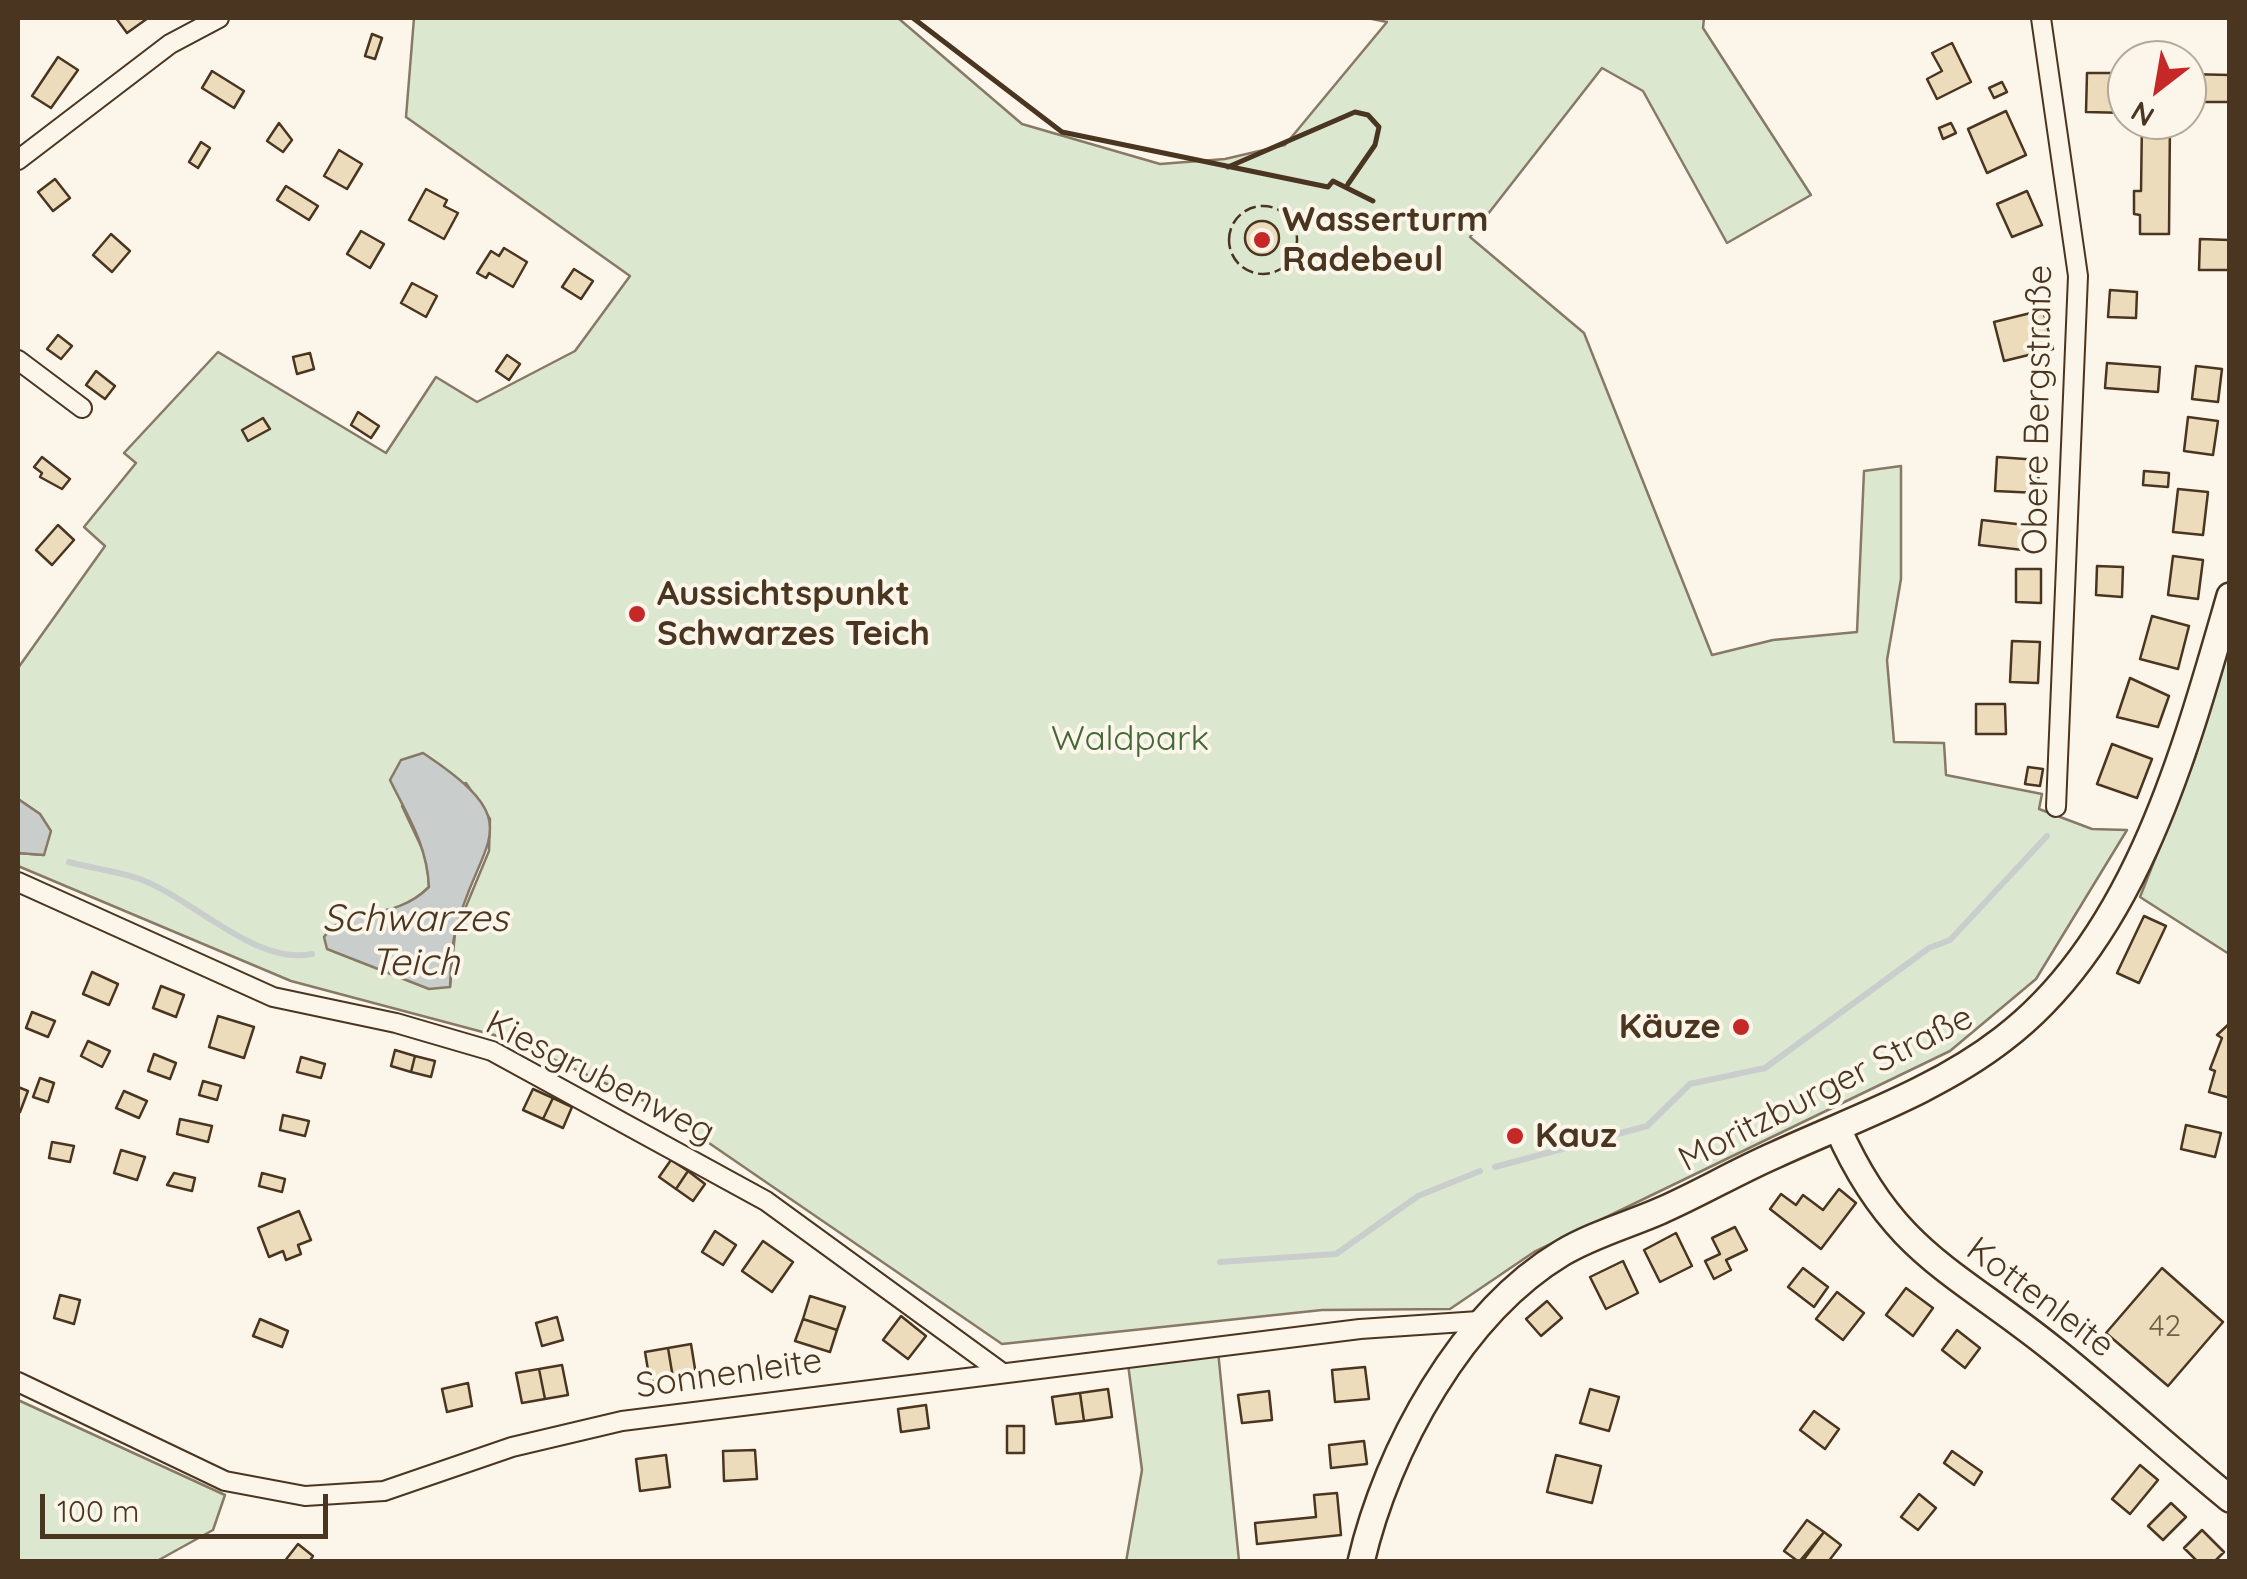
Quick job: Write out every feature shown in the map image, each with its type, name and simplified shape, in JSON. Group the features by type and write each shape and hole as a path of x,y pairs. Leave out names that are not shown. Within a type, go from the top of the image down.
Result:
{"street":[{"path":"18,160 170,44 219,18"},
{"name":"Obere Bergstraße","path":"2041,18 2078,276 2056,807"},
{"path":"18,360 82,408"},
{"name":"Moritzburger Straße","path":"1362,1562 1367,1537 1405,1446 1441,1376 1479,1321 1563,1252 1838,1129 2004,1039 2075,964 2154,834 2186,749 2230,596"},
{"name":"Kiesgrubenweg","path":"18,882 273,998 396,1023 492,1051 766,1201 1001,1372"},
{"name":"Kottenleite","path":"1838,1129 1878,1206 1899,1231 2122,1406 2230,1499"},
{"name":"Sonnenleite","path":"18,1382 168,1458 224,1481 266,1492 306,1496 384,1490 512,1447 622,1422 1360,1329 1479,1321"}],"green space":[{"name":"Waldpark","path":"414,18 898,18 1022,124 1160,164 1225,159 1285,145 1387,22 1367,18 1704,18 1703,28 1811,195 1727,243 1643,91 1602,68 1470,237 1584,333 1712,655 1773,640 1857,632 1864,471 1901,466 1901,579 1887,660 1894,742 1944,743 1946,775 2042,794 2039,809 2092,829 2127,830 2036,979 1950,1051 1534,1252 1450,1309 1322,1310 1002,1344 655,1106 509,1039 291,981 18,866 18,853 44,855 40,814 18,799 18,668 105,546 84,527 136,463 124,453 218,352 386,453 436,377 477,402 575,351 630,276 406,117","holes":["466,783 490,819 489,851 455,933 450,987 350,916 393,911 429,887 427,859 402,806"]},
{"path":"2229,640 2229,954 2140,897 2195,758"},
{"path":"1218,1351 1239,1561 1126,1562 1142,1470 1128,1364"},
{"path":"18,1400 225,1495 213,1530 157,1561 18,1561"}],"water":[{"name":"Schwarzes Teich","path":"423,753 478,799 488,817 490,835 455,933 450,987 429,989 327,949 324,937 344,920 400,906 429,887 421,844 390,780 401,760"},
{"path":"18,799 40,814 51,831 44,855 18,853"}],"building":[{"path":"116,18 148,18 127,33"},
{"path":"372,34 382,38 375,59 365,56"},
{"path":"1952,43 1971,82 1937,99 1927,79 1942,71 1932,53"},
{"path":"58,57 78,70 51,108 32,96"},
{"path":"212,71 244,91 234,108 202,88"},
{"path":"2087,73 2107,73 2107,113 2086,112"},
{"path":"2207,74 2230,75 2230,102 2207,102"},
{"path":"2002,82 2007,92 1994,98 1989,88"},
{"path":"2006,111 2026,155 1987,173 1968,129"},
{"path":"279,123 292,140 283,152 267,141"},
{"path":"1951,123 1956,133 1943,139 1939,128"},
{"path":"2142,140 2170,140 2169,234 2140,234 2140,215 2134,214 2134,191 2141,191"},
{"path":"201,142 210,148 198,168 189,162"},
{"path":"339,150 362,164 347,189 324,176"},
{"path":"55,179 70,198 53,211 38,192"},
{"path":"286,186 318,206 309,220 277,200"},
{"path":"426,189 447,200 444,206 458,213 444,239 409,220"},
{"path":"2027,191 2042,225 2012,237 1997,204"},
{"name":"Wasserturm Radebeul","path":"1262,221 1274,226 1279,238 1274,250 1262,255 1250,250 1245,238 1250,226"},
{"path":"361,231 384,244 370,268 347,254"},
{"path":"111,234 130,251 112,272 93,255"},
{"path":"2200,239 2230,240 2230,270 2199,270"},
{"path":"504,248 527,262 513,287 489,273 486,278 477,273 491,251 499,256"},
{"path":"574,269 593,281 581,299 562,287"},
{"path":"412,283 437,296 426,317 401,303"},
{"path":"2110,290 2137,292 2136,318 2108,317"},
{"path":"2043,310 2053,349 2004,361 1994,322"},
{"path":"58,335 72,346 61,359 47,349"},
{"path":"310,353 314,369 297,374 293,357"},
{"path":"507,355 520,364 509,380 496,371"},
{"path":"2107,363 2160,367 2158,392 2105,388"},
{"path":"2196,366 2222,369 2218,402 2192,399"},
{"path":"96,371 115,386 105,399 86,385"},
{"path":"358,412 379,426 371,438 351,425"},
{"path":"2188,417 2218,421 2213,455 2184,451"},
{"path":"263,418 270,429 248,441 242,430"},
{"path":"42,457 70,479 62,489 40,477 42,473 34,467"},
{"path":"1997,457 2039,460 2038,493 1995,491"},
{"path":"2144,471 2169,473 2168,487 2143,485"},
{"path":"2178,489 2208,492 2203,535 2173,532"},
{"path":"1982,520 2025,525 2023,550 1979,545"},
{"path":"58,525 74,540 52,565 36,550"},
{"path":"2173,556 2203,560 2198,599 2168,595"},
{"path":"2097,566 2123,567 2122,597 2096,595"},
{"path":"2016,569 2041,569 2041,603 2016,602"},
{"path":"2152,616 2189,626 2178,669 2140,659"},
{"path":"2012,641 2040,642 2038,683 2010,682"},
{"path":"2130,678 2169,696 2158,727 2117,717"},
{"path":"1976,704 2005,704 2006,734 1976,734"},
{"path":"2112,744 2152,759 2137,798 2097,784"},
{"path":"2028,767 2043,769 2040,786 2025,784"},
{"path":"2144,916 2166,926 2139,983 2117,973"},
{"path":"92,972 118,984 109,1005 83,994"},
{"path":"161,986 184,995 176,1017 153,1008"},
{"path":"32,1012 55,1021 48,1037 26,1028"},
{"path":"218,1016 254,1027 244,1058 209,1047"},
{"path":"2230,1023 2230,1098 2209,1092 2215,1071 2210,1069 2222,1038 2217,1035"},
{"path":"88,1041 110,1051 102,1067 81,1056"},
{"path":"395,1050 415,1056 411,1072 391,1066"},
{"path":"154,1054 176,1063 170,1079 148,1071"},
{"path":"415,1056 435,1061 431,1077 411,1072"},
{"path":"301,1057 325,1064 321,1078 297,1072"},
{"path":"40,1078 54,1083 48,1102 33,1097"},
{"path":"203,1081 221,1086 217,1100 199,1095"},
{"path":"18,1087 28,1091 20,1112 18,1111"},
{"path":"533,1089 553,1098 543,1119 523,1110"},
{"path":"124,1091 147,1101 139,1118 116,1108"},
{"path":"553,1098 572,1107 563,1128 543,1119"},
{"path":"283,1115 309,1121 305,1136 280,1130"},
{"path":"180,1119 212,1126 208,1142 177,1134"},
{"path":"2186,1125 2221,1133 2215,1157 2181,1149"},
{"path":"52,1142 74,1146 70,1162 49,1158"},
{"path":"121,1150 145,1157 137,1180 114,1173"},
{"path":"671,1160 688,1171 676,1189 659,1177"},
{"path":"688,1171 705,1184 693,1201 676,1189"},
{"path":"174,1173 195,1178 192,1191 167,1185"},
{"path":"262,1173 285,1179 282,1192 259,1186"},
{"path":"1839,1189 1856,1203 1821,1249 1770,1209 1781,1194 1796,1205 1803,1195 1823,1210"},
{"path":"299,1211 311,1240 298,1245 301,1254 286,1260 283,1251 269,1257 258,1228"},
{"path":"1735,1227 1747,1250 1726,1260 1731,1270 1714,1279 1705,1261 1720,1254 1712,1238"},
{"path":"715,1231 736,1245 723,1265 702,1252"},
{"path":"1676,1233 1692,1266 1660,1282 1644,1250"},
{"path":"763,1241 793,1262 772,1292 742,1271"},
{"path":"1623,1261 1638,1293 1606,1309 1590,1277"},
{"path":"1803,1268 1828,1287 1814,1307 1788,1287"},
{"path":"2162,1268 2223,1322 2168,1386 2106,1333"},
{"path":"1906,1288 1933,1308 1913,1336 1886,1315"},
{"path":"1837,1292 1864,1313 1843,1340 1816,1319"},
{"path":"60,1295 80,1300 74,1324 54,1318"},
{"path":"810,1296 845,1307 837,1330 803,1319"},
{"path":"1547,1301 1562,1318 1541,1336 1526,1319"},
{"path":"901,1316 926,1336 908,1359 883,1340"},
{"path":"557,1317 563,1340 542,1346 536,1323"},
{"path":"260,1319 288,1331 282,1347 253,1336"},
{"path":"803,1319 837,1330 830,1352 795,1341"},
{"path":"1957,1330 1980,1348 1965,1368 1942,1350"},
{"path":"691,1344 696,1375 673,1378 668,1348"},
{"path":"668,1348 673,1378 650,1382 645,1352"},
{"path":"562,1365 568,1395 545,1399 539,1369"},
{"path":"1365,1367 1369,1399 1335,1402 1332,1370"},
{"path":"539,1369 545,1399 522,1403 516,1373"},
{"path":"468,1383 472,1406 447,1412 442,1389"},
{"path":"1108,1389 1112,1417 1084,1421 1080,1393"},
{"path":"1590,1389 1619,1397 1609,1431 1580,1423"},
{"path":"1269,1391 1272,1420 1242,1423 1238,1395"},
{"path":"1080,1393 1084,1421 1056,1424 1052,1397"},
{"path":"926,1405 929,1428 901,1432 898,1409"},
{"path":"1814,1411 1839,1429 1825,1449 1800,1430"},
{"path":"1007,1426 1024,1426 1024,1453 1007,1453"},
{"path":"1364,1441 1367,1464 1331,1468 1329,1445"},
{"path":"755,1450 757,1479 724,1481 723,1451"},
{"path":"1952,1451 1982,1472 1974,1485 1944,1463"},
{"path":"666,1455 670,1487 640,1491 636,1459"},
{"path":"1556,1455 1601,1466 1592,1503 1547,1492"},
{"path":"2140,1465 2158,1480 2130,1514 2112,1499"},
{"path":"1337,1493 1341,1535 1257,1544 1255,1523 1316,1517 1314,1495"},
{"path":"1919,1494 1936,1508 1918,1530 1901,1517"},
{"path":"2171,1503 2186,1517 2163,1540 2148,1526"},
{"path":"1807,1520 1824,1532 1799,1562 1784,1551"},
{"path":"2202,1530 2224,1552 2214,1562 2198,1562 2184,1548"},
{"path":"1824,1532 1841,1545 1828,1562 1802,1562"},
{"path":"298,1544 313,1556 309,1562 284,1562"}],"waterway":[{"path":"1495,1167 1647,1126 1690,1084 1765,1068 1929,948 1950,940 2047,836"},
{"path":"69,862 158,887 268,950 312,954"},
{"path":"1220,1262 1336,1254 1418,1196 1480,1171"}],"fence":[{"path":"1263,206 1287,216 1297,240 1287,264 1263,274 1239,264 1229,240 1239,216 1263,206"}],"wall":[{"path":"913,18 1062,132 1328,187 1333,181 1373,201"},
{"path":"1228,167 1355,112 1368,115 1379,127 1375,145 1348,184"}],"place":[{"name":"Wasserturm Radebeul","path":"1262,240"},
{"name":"Aussichtspunkt Schwarzes Teich","path":"637,614"},
{"name":"Käuze","path":"1741,1027"},
{"name":"Kauz","path":"1515,1136"}]}
